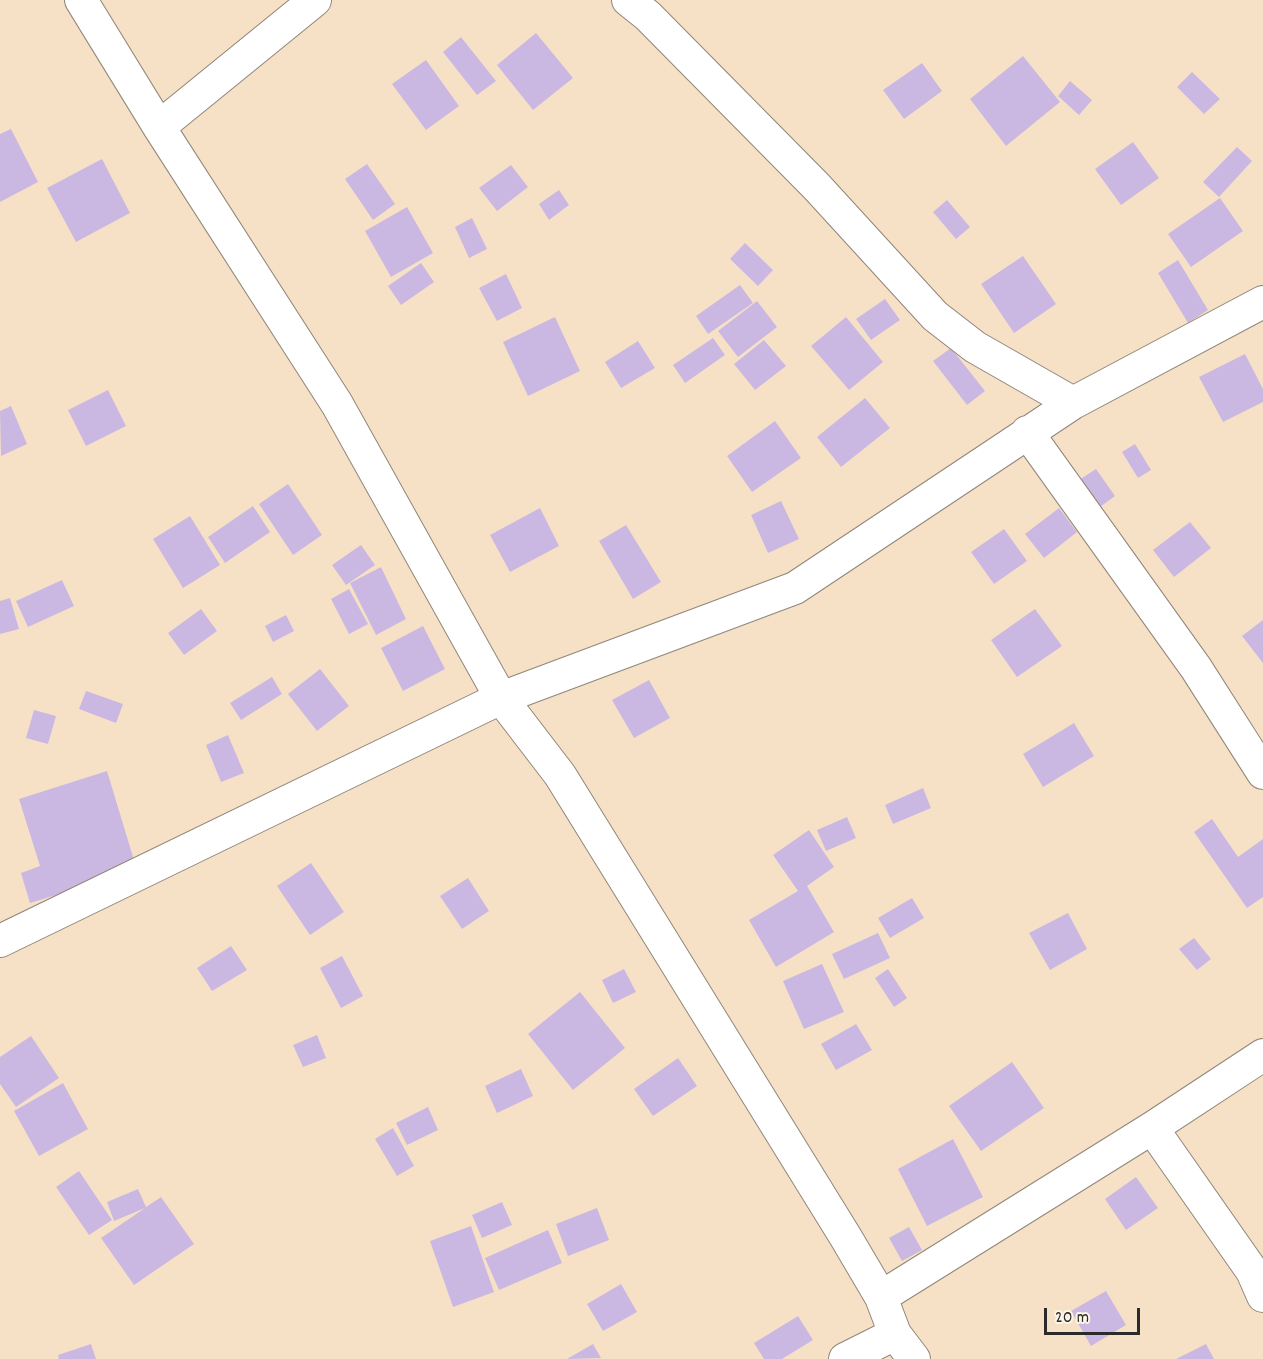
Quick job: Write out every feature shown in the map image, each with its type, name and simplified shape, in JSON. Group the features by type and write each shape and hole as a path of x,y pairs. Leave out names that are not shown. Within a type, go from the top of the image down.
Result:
{"street":[{"path":"81,0 159,127 337,404 501,698 566,785 881,1297 895,1334 914,1359"},
{"path":"159,127 315,0"},
{"path":"648,5 935,316 975,347 1073,403"},
{"path":"0,941 501,698 795,588 1073,403 1263,302"},
{"path":"1027,432 1196,668 1263,773"},
{"path":"881,1297 1152,1128 1263,1055"},
{"path":"1152,1128 1252,1271 1263,1296"},
{"path":"845,1359 895,1334"}],"building":[{"path":"536,33 573,78 533,110 497,65"},
{"path":"461,37 496,81 477,95 443,52"},
{"path":"1023,56 1060,102 1006,146 970,99"},
{"path":"426,60 459,106 426,130 392,84"},
{"path":"922,63 942,91 904,119 883,90"},
{"path":"1192,72 1220,99 1204,114 1177,87"},
{"path":"1070,81 1092,100 1079,115 1058,96"},
{"path":"11,129 38,182 0,202 0,134"},
{"path":"1133,142 1159,178 1121,205 1095,169"},
{"path":"1237,147 1252,161 1219,197 1203,182"},
{"path":"102,159 130,213 76,242 47,188"},
{"path":"367,164 395,204 373,220 345,179"},
{"path":"511,165 528,187 497,211 479,188"},
{"path":"559,190 569,205 549,220 539,204"},
{"path":"1220,198 1243,231 1191,267 1168,234"},
{"path":"947,200 970,227 956,239 933,212"},
{"path":"407,207 433,253 391,277 365,231"},
{"path":"472,218 487,249 469,258 455,227"},
{"path":"745,243 773,270 758,286 730,259"},
{"path":"1023,256 1056,304 1014,333 981,284"},
{"path":"1178,260 1208,310 1188,323 1158,273"},
{"path":"421,263 434,282 401,305 388,286"},
{"path":"506,274 522,308 497,321 479,288"},
{"path":"740,285 753,303 708,334 696,316"},
{"path":"885,299 900,320 871,340 856,319"},
{"path":"757,301 777,327 738,357 718,331"},
{"path":"555,317 580,371 528,396 503,342"},
{"path":"846,317 883,362 849,390 811,346"},
{"path":"713,338 725,355 685,383 673,365"},
{"path":"764,340 786,366 755,390 734,364"},
{"path":"638,341 655,368 621,388 605,362"},
{"path":"951,348 985,391 967,405 933,361"},
{"path":"1245,354 1263,389 1263,402 1223,422 1199,377"},
{"path":"108,390 126,426 86,446 68,410"},
{"path":"865,398 890,428 841,467 817,437"},
{"path":"11,406 27,444 1,456 0,411"},
{"path":"775,421 801,458 752,492 727,456"},
{"path":"1135,444 1151,470 1138,478 1122,452"},
{"path":"1096,469 1115,496 1096,510 1076,482"},
{"path":"288,484 322,535 293,555 259,504"},
{"path":"781,501 799,539 768,553 751,515"},
{"path":"253,506 270,532 225,563 208,537"},
{"path":"540,508 559,546 510,572 490,535"},
{"path":"1059,508 1077,532 1044,558 1025,534"},
{"path":"190,516 220,565 183,588 153,539"},
{"path":"1190,522 1211,548 1174,577 1153,550"},
{"path":"626,525 661,582 633,599 599,541"},
{"path":"1004,529 1027,561 994,584 971,552"},
{"path":"361,545 375,565 346,585 332,565"},
{"path":"381,567 406,619 376,635 350,583"},
{"path":"62,580 74,606 28,627 16,601"},
{"path":"349,589 368,624 349,634 331,599"},
{"path":"10,598 19,629 0,634 0,601"},
{"path":"201,609 217,631 184,655 168,633"},
{"path":"1035,609 1062,646 1017,677 991,640"},
{"path":"286,615 294,631 273,642 265,626"},
{"path":"1263,620 1263,663 1242,636"},
{"path":"423,626 445,669 403,691 381,648"},
{"path":"320,669 349,706 317,731 288,694"},
{"path":"272,677 282,694 241,720 230,703"},
{"path":"649,680 670,718 634,738 612,700"},
{"path":"86,691 123,704 116,723 79,709"},
{"path":"34,710 56,716 48,744 26,738"},
{"path":"1074,723 1094,756 1043,787 1023,754"},
{"path":"228,735 244,773 221,782 206,745"},
{"path":"107,771 137,870 30,903 21,873 40,866 19,799"},
{"path":"923,788 931,808 893,824 885,805"},
{"path":"847,817 856,838 826,851 817,830"},
{"path":"1212,819 1238,857 1263,839 1263,897 1247,908 1194,832"},
{"path":"809,830 834,867 807,886 834,932 776,967 749,920 798,891 773,855"},
{"path":"311,863 344,912 310,935 277,886"},
{"path":"468,878 489,911 462,929 440,896"},
{"path":"912,898 924,918 890,938 878,918"},
{"path":"1068,913 1087,949 1050,970 1029,933"},
{"path":"878,933 890,958 844,979 832,954"},
{"path":"1194,938 1211,959 1197,970 1179,949"},
{"path":"231,946 247,970 212,991 197,968"},
{"path":"342,956 363,996 341,1008 320,968"},
{"path":"822,964 844,1012 804,1029 783,981"},
{"path":"624,969 636,992 613,1003 602,980"},
{"path":"888,969 907,998 894,1007 875,978"},
{"path":"580,992 625,1048 573,1090 528,1034"},
{"path":"856,1024 872,1050 836,1070 821,1044"},
{"path":"317,1035 326,1058 303,1067 293,1045"},
{"path":"31,1036 59,1078 16,1107 0,1084 0,1057"},
{"path":"678,1058 697,1086 653,1116 634,1089"},
{"path":"1012,1062 1044,1108 981,1151 949,1106"},
{"path":"521,1069 533,1096 497,1113 485,1086"},
{"path":"63,1083 88,1129 39,1156 14,1111"},
{"path":"428,1107 438,1130 407,1145 396,1123"},
{"path":"393,1128 414,1166 397,1176 375,1139"},
{"path":"953,1139 983,1197 927,1226 898,1169"},
{"path":"79,1171 112,1220 89,1235 56,1187"},
{"path":"1136,1177 1158,1208 1126,1230 1105,1199"},
{"path":"138,1189 146,1207 161,1197 194,1244 134,1285 101,1238 145,1208 114,1221 107,1202"},
{"path":"502,1202 512,1225 482,1238 472,1215"},
{"path":"597,1208 609,1240 568,1256 556,1224"},
{"path":"471,1226 494,1292 453,1307 430,1241"},
{"path":"909,1227 922,1250 902,1261 889,1238"},
{"path":"548,1230 562,1263 499,1290 485,1258"},
{"path":"621,1284 637,1312 603,1331 587,1304"},
{"path":"1106,1291 1126,1325 1091,1346 1071,1311"},
{"path":"798,1316 813,1340 782,1359 764,1359 754,1343"},
{"path":"91,1344 96,1359 59,1359 58,1355"},
{"path":"593,1344 601,1358 567,1359"},
{"path":"1206,1344 1214,1359 1176,1359"}]}
